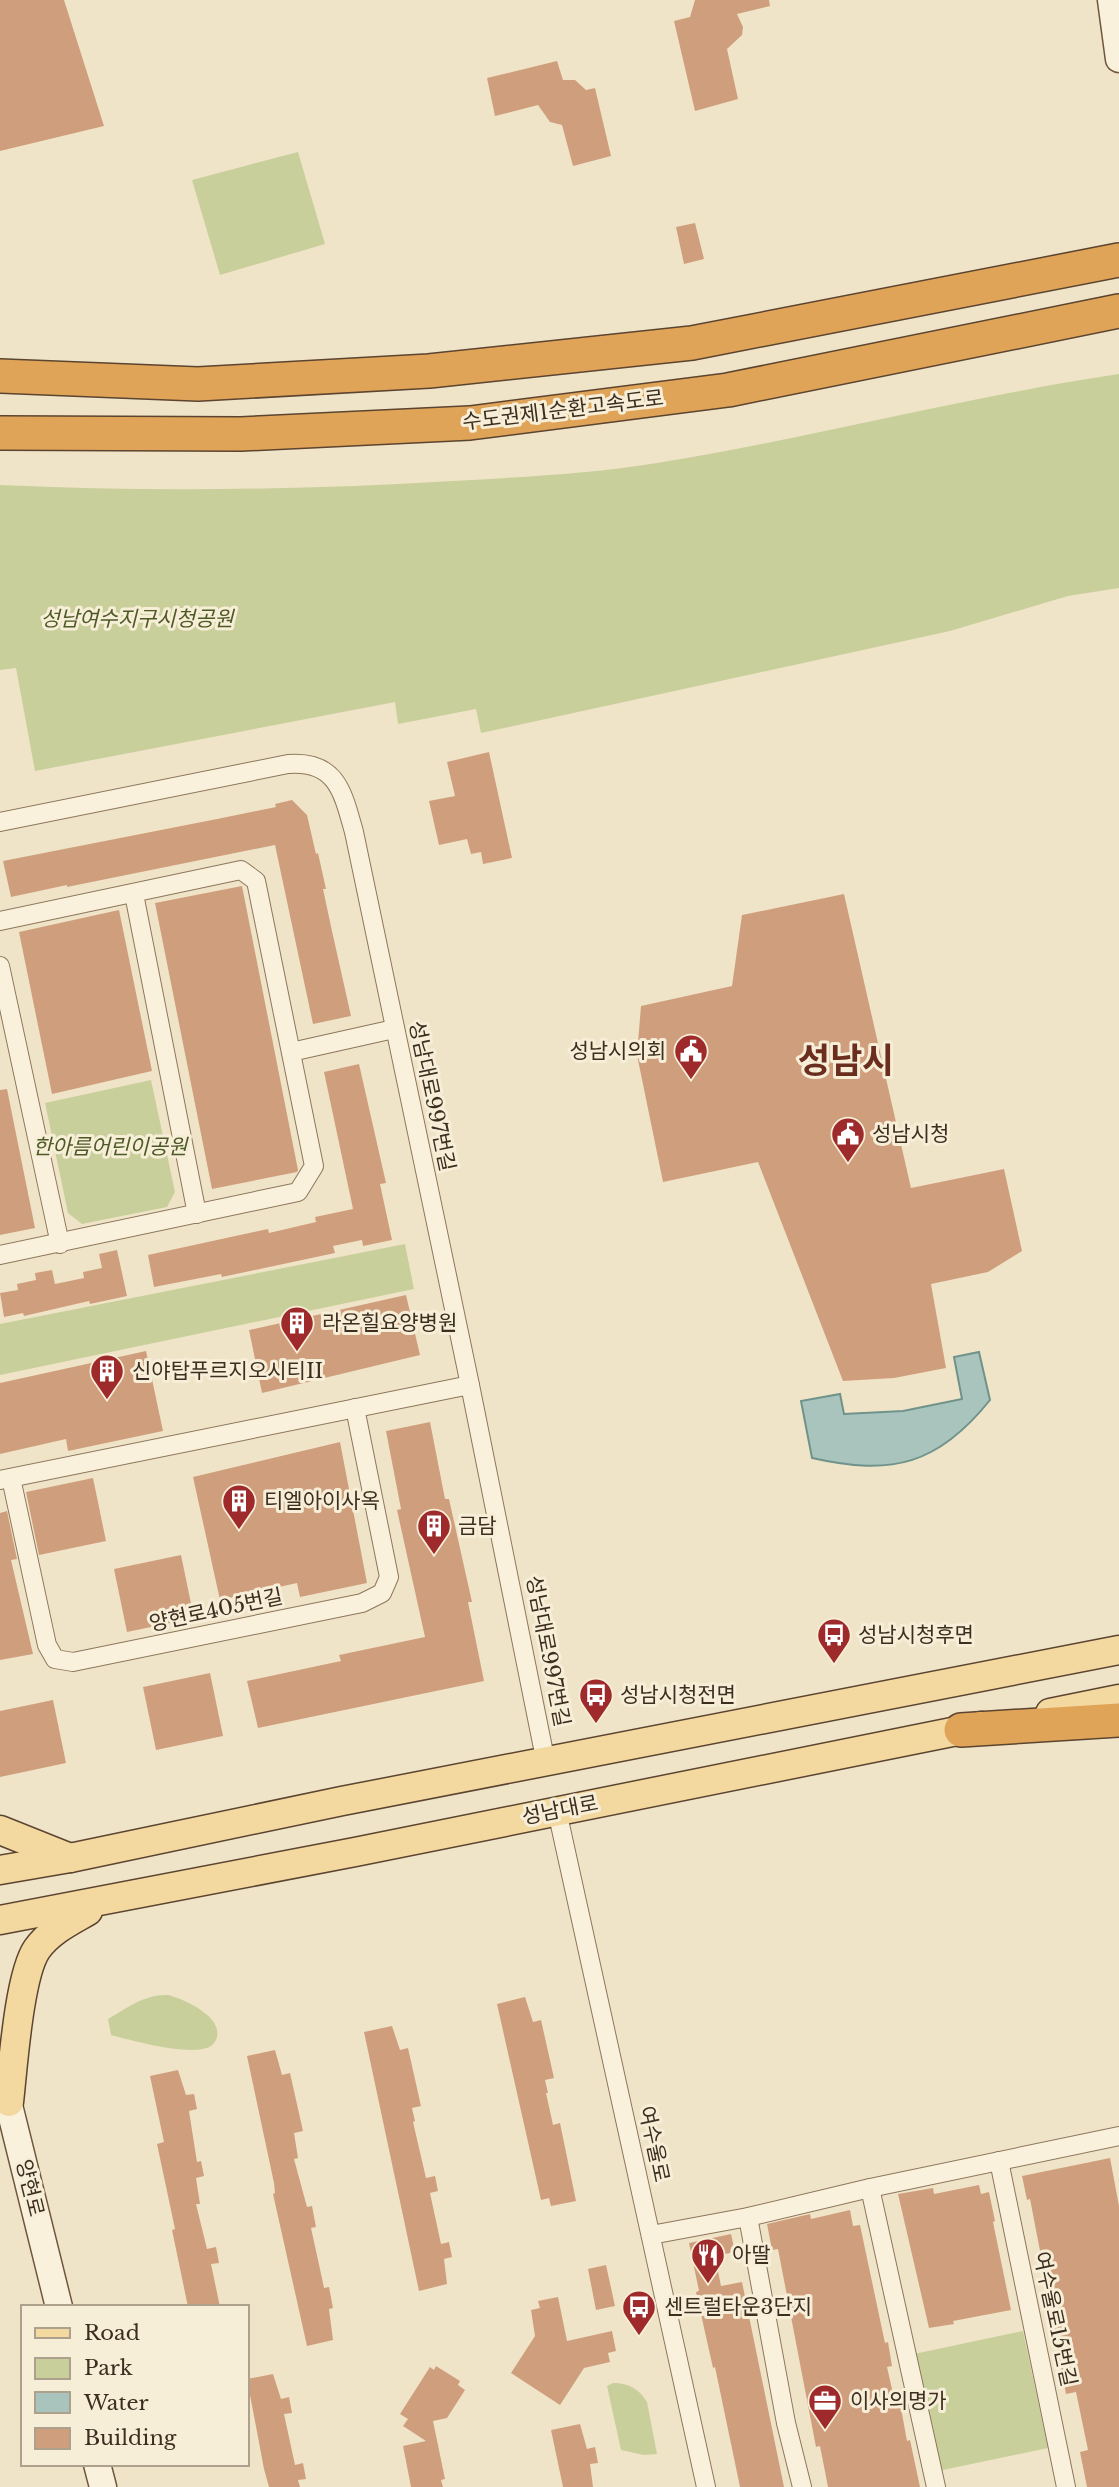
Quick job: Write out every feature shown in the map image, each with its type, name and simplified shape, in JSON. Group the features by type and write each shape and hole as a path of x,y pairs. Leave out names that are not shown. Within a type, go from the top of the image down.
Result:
{"highway":[{"path":"0,376 198,384 429,371 692,343 1119,260"},
{"name":"수도권제1순환고속도로","path":"0,433 241,434 470,423 728,390 1119,311"},
{"path":"961,1730 1119,1720"}],"main road":[{"path":"1111,0 1119,58"},
{"path":"0,1870 1119,1650"},
{"name":"성남대로","path":"0,1920 1119,1699"},
{"path":"0,1830 70,1858"},
{"path":"9,2102 30,1962 37,1949 54,1930 111,1899"},
{"name":"양현로","path":"0,2070 59,2305"},
{"path":"98,2466 103,2487"}],"street":[{"name":"성남대로997번길","path":"0,822 288,764 308,762 333,778 341,792 354,832 547,1763"},
{"path":"0,921 241,870 256,881 314,1166 298,1192 0,1255"},
{"path":"134,894 197,1214"},
{"path":"0,966 60,1244"},
{"path":"291,1052 394,1029"},
{"name":"양현로405번길","path":"355,1408 389,1577 382,1593 362,1603 189,1639 73,1662 55,1659 47,1645 5,1479 355,1408 470,1385"},
{"name":"여수울로","path":"557,1811 706,2487"},
{"path":"651,2235 748,2217 870,2188 1119,2136"},
{"name":"여수울로15번길","path":"999,2161 1066,2487"},
{"path":"870,2188 936,2487"},
{"path":"748,2217 786,2423 802,2487"}],"green space":[{"path":"298,152 325,244 220,275 192,180"},
{"name":"성남여수지구시청공원","path":"1119,374 1119,588 1068,596 950,631 481,733 476,709 398,724 395,702 35,771 16,668 0,670 0,485 114,489 283,488 530,476 632,467 773,442 1003,394"},
{"name":"한아름어린이공원","path":"151,1080 175,1192 167,1207 82,1224 68,1213 45,1103"},
{"path":"405,1244 414,1289 0,1375 0,1324"},
{"path":"168,1995 192,2005 214,2022 217,2037 212,2045 197,2050 173,2049 111,2035 108,2019 144,1999"},
{"path":"1023,2331 1048,2448 938,2471 914,2354"},
{"path":"613,2383 633,2388 647,2402 657,2454 644,2455 621,2450 607,2386"}],"water":[{"path":"979,1352 990,1400 971,1422 932,1452 890,1465 866,1466 812,1458 801,1401 840,1394 844,1414 903,1411 962,1399 954,1357"}],"building":[{"path":"0,0 64,0 104,126 0,151"},
{"path":"695,0 769,0 770,6 737,14 743,27 742,35 727,49 738,99 695,111 674,21 690,17"},
{"path":"557,61 563,80 575,80 586,90 595,88 611,156 573,166 562,125 550,122 538,105 495,116 487,78"},
{"path":"695,223 704,259 684,264 676,227"},
{"path":"489,752 512,858 483,864 481,852 471,854 467,839 439,845 429,801 455,796 447,762"},
{"path":"292,800 307,815 316,854 318,853 326,889 323,889 351,1016 313,1024 275,845 11,897 3,861 276,807 275,804"},
{"path":"242,886 298,1170 212,1189 155,903"},
{"path":"844,894 911,1188 1004,1169 1022,1251 988,1272 931,1284 946,1368 894,1378 843,1381 758,1162 663,1182 637,1055 641,1006 732,986 742,915"},
{"path":"119,910 152,1071 52,1094 19,932"},
{"path":"359,1064 386,1183 380,1184 392,1240 363,1246 362,1240 333,1246 335,1253 222,1277 221,1274 154,1287 148,1255 268,1229 269,1233 316,1222 315,1217 353,1209 324,1072"},
{"path":"7,1089 35,1228 0,1235 0,1090"},
{"path":"117,1250 127,1296 90,1304 89,1301 24,1316 23,1313 4,1317 0,1293 18,1290 17,1284 36,1280 35,1273 52,1270 55,1284 84,1278 83,1272 102,1268 99,1254"},
{"path":"406,1295 420,1355 262,1393 249,1330"},
{"name":"신야탑푸르지오시티II","path":"146,1351 163,1431 68,1451 66,1439 0,1454 0,1383"},
{"path":"430,1422 445,1499 449,1499 472,1602 468,1602 484,1681 258,1728 247,1681 341,1661 339,1655 425,1637 397,1510 401,1509 386,1431"},
{"path":"340,1442 367,1583 300,1597 297,1583 220,1600 193,1477"},
{"path":"93,1478 106,1541 39,1555 26,1492"},
{"path":"7,1511 17,1559 11,1560 33,1654 0,1660 0,1513"},
{"path":"181,1555 194,1618 127,1632 114,1569"},
{"path":"210,1673 223,1736 156,1750 143,1687"},
{"path":"53,1700 66,1763 0,1777 0,1711"},
{"path":"525,1997 533,2022 541,2020 554,2078 545,2080 546,2093 553,2125 560,2123 576,2201 551,2206 549,2198 541,2200 497,2004"},
{"path":"392,2026 400,2050 408,2048 421,2106 412,2108 413,2122 426,2178 435,2176 438,2191 430,2193 441,2244 449,2242 452,2257 444,2259 447,2284 419,2291 364,2032"},
{"path":"275,2050 282,2075 290,2073 303,2131 294,2133 298,2158 294,2159 307,2207 312,2206 316,2227 311,2228 324,2288 329,2287 333,2308 329,2309 333,2340 307,2346 273,2194 274,2183 247,2056"},
{"path":"178,2070 186,2095 194,2094 197,2109 189,2111 197,2162 201,2161 204,2176 196,2178 200,2204 196,2204 207,2249 216,2247 219,2263 211,2264 220,2305 188,2305 157,2144 164,2142 150,2076"},
{"path":"1110,2158 1119,2206 1119,2487 1087,2487 1080,2452 1088,2450 1076,2392 1066,2394 1052,2323 1056,2322 1044,2256 1041,2256 1030,2199 1027,2200 1022,2176"},
{"path":"979,2185 981,2194 989,2192 1011,2310 929,2328 898,2194 933,2188 934,2194"},
{"path":"850,2210 853,2226 860,2225 885,2343 888,2342 892,2366 887,2367 894,2398 899,2397 907,2441 910,2440 920,2487 828,2487 820,2446 816,2447 778,2249 772,2250 767,2224 810,2214 811,2219"},
{"path":"731,2234 735,2252 715,2256 721,2286 742,2282 784,2487 740,2487 696,2292 699,2291 689,2243"},
{"path":"606,2265 615,2306 596,2310 588,2269"},
{"path":"558,2297 567,2341 612,2331 616,2351 608,2353 610,2362 584,2368 560,2405 511,2373 535,2336 531,2310 540,2308 538,2301"},
{"path":"436,2366 460,2381 458,2385 465,2390 447,2418 433,2421 445,2479 441,2480 443,2487 411,2487 403,2446 426,2441 403,2426 408,2419 400,2414 430,2367 434,2370"},
{"path":"273,2374 281,2399 289,2397 292,2413 284,2414 295,2465 303,2463 306,2479 298,2480 300,2487 269,2487 248,2379"},
{"path":"580,2424 587,2449 595,2447 598,2463 590,2464 593,2487 563,2487 551,2430"}],"place":[{"name":"성남시의회","path":"691,1081"},
{"name":"성남시청","path":"848,1164"},
{"name":"라온힐요양병원","path":"297,1353"},
{"name":"신야탑푸르지오시티II","path":"107,1401"},
{"name":"티엘아이사옥","path":"239,1531"},
{"name":"금담","path":"434,1556"},
{"name":"성남시청후면","path":"834,1665"},
{"name":"성남시청전면","path":"596,1725"},
{"name":"아딸","path":"708,2285"},
{"name":"센트럴타운3단지","path":"639,2337"},
{"name":"이사의명가","path":"825,2431"}],"district":[{"name":"성남시","path":"846,1061"}]}
